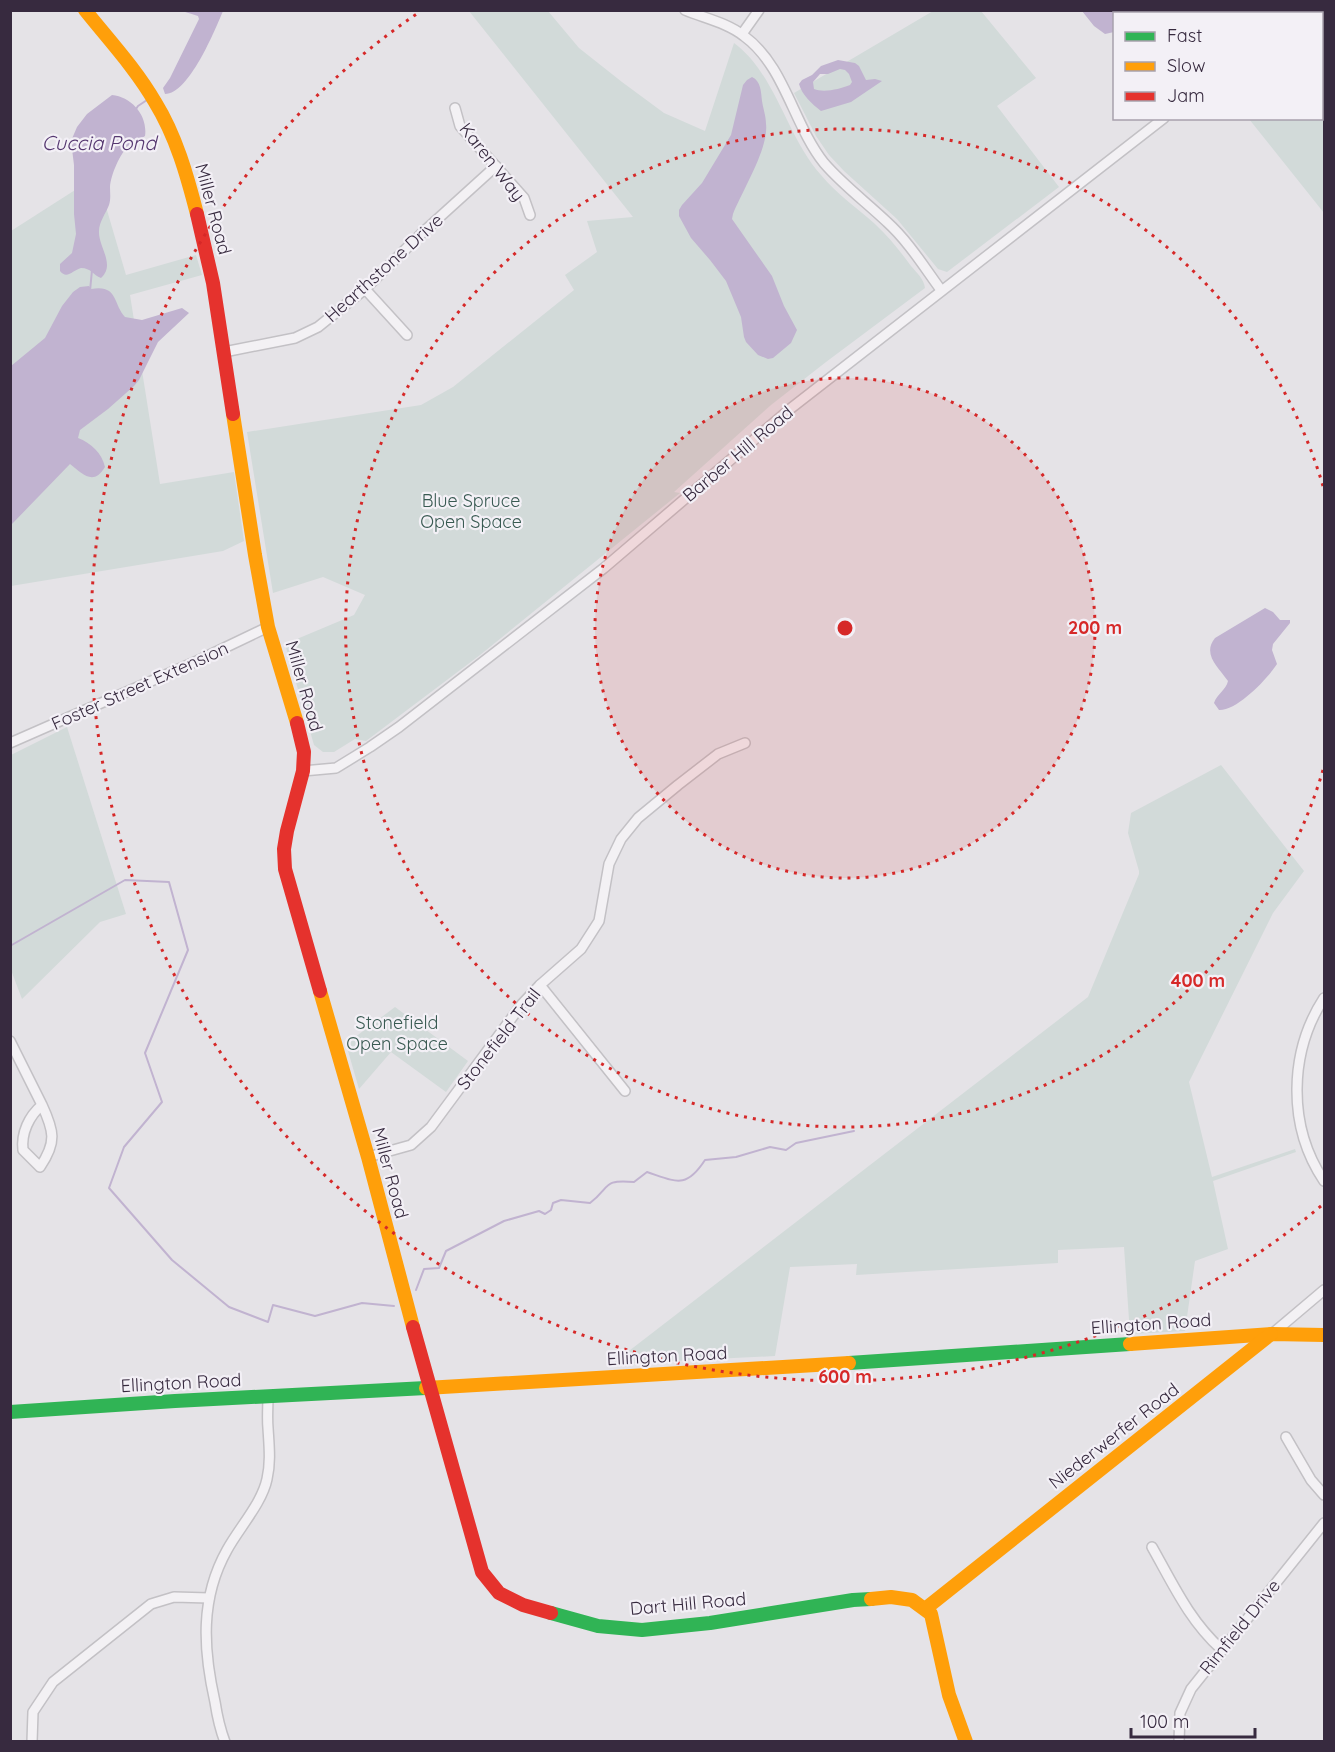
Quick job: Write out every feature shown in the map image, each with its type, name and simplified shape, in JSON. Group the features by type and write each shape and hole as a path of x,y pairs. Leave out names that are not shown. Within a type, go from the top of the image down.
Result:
{"street":[{"name":"Miller Road","path":"85,10 128,63 155,101 169,128 181,160 204,240 268,627 301,734 304,752 303,771 284,849 285,869 368,1157 429,1387"},
{"path":"685,10 742,34 758,48 772,67 807,137 823,161 846,187 899,234 941,290"},
{"path":"742,34 759,10"},
{"name":"Karen Way","path":"455,108 460,126 524,198 530,215"},
{"name":"Barber Hill Road","path":"303,771 336,768 399,727 604,568 782,416 1161,120"},
{"name":"Hearthstone Drive","path":"224,352 295,338 318,327 365,289 496,166"},
{"path":"365,289 407,335"},
{"name":"Foster Street Extension","path":"10,743 197,661 268,627"},
{"name":"Stonefield Trail","path":"368,1157 411,1145 421,1138 522,1004 581,950 599,921 609,864 621,839 638,818 718,754 745,743"},
{"path":"540,986 626,1091"},
{"path":"1324,998 1305,1036 1296,1084 1298,1110 1305,1144 1324,1181"},
{"path":"10,1041 42,1105 51,1126 53,1137 51,1149 40,1167 23,1150 22,1141 34,1112 42,1105"},
{"name":"Niederwerfer Road","path":"925,1609 1272,1334 1324,1290"},
{"name":"Ellington Road","path":"10,1412 916,1359 1272,1334 1324,1335"},
{"name":"Dart Hill Road","path":"429,1387 482,1572 499,1593 523,1605 598,1626 642,1630 710,1623 862,1599 891,1597 912,1600 925,1609"},
{"path":"225,1742 208,1673 205,1633 209,1598 220,1562 260,1498 267,1480 270,1458 268,1396"},
{"path":"1286,1437 1311,1480 1324,1495"},
{"name":"Rimfield Drive","path":"1179,1742 1180,1713 1191,1689 1324,1523"},
{"path":"1152,1547 1188,1612 1205,1634 1221,1649"},
{"path":"32,1742 33,1712 53,1682 151,1604 174,1597 209,1598"},
{"path":"925,1609 931,1614 945,1677 966,1742"}],"green space":[{"name":"Blue Spruce Open Space","path":"469,11 548,11 579,48 622,82 664,113 705,131 734,43 760,71 799,142 821,175 840,195 885,234 920,276 925,288 771,405 674,492 680,493 480,655 366,741 355,739 334,752 323,752 314,745 285,644 354,615 365,595 323,577 273,593 247,432 421,405 453,387 574,290 565,275 597,252 587,221 633,217"},
{"path":"933,11 981,11 1036,78 997,106 1059,187 947,272 938,269 897,219 829,155 816,136 794,93"},
{"path":"1323,26 1324,213 1250,120 1323,120"},
{"path":"97,176 126,275 196,255 202,275 130,295 160,484 234,472 244,541 223,551 11,586 11,231"},
{"path":"67,727 126,914 100,922 22,999 11,970 11,755"},
{"path":"1221,765 1304,871 1273,913 1189,1082 1212,1177 1295,1149 1296,1152 1213,1181 1228,1249 1195,1261 1185,1331 1130,1334 1124,1247 1058,1250 1058,1263 856,1275 857,1264 790,1267 775,1356 612,1364 1088,997 1139,874 1128,833 1131,813"},
{"name":"Stonefield Open Space","path":"395,1007 468,1061 446,1092 391,1052 359,1089 346,1044"}],"water":[{"path":"182,11 223,11 192,73 174,91 165,94 163,88 199,19 198,16"},
{"path":"1082,11 1135,11 1113,12 1113,32 1105,34 1094,26"},
{"path":"838,60 855,63 866,80 882,81 851,102 821,111 805,96 799,84 821,66","holes":["845,70 852,82 850,85 827,91 814,89 813,82 820,74"]},
{"path":"752,77 760,87 766,118 766,134 759,157 732,219 772,276 797,330 791,343 773,358 768,359 758,355 746,342 741,317 726,281 691,238 679,216 682,205 702,183 731,135 743,85"},
{"name":"Cuccia Pond","path":"112,95 126,99 137,109 144,121 145,136 131,143 126,149 112,176 110,203 99,228 99,237 107,261 105,273 101,278 81,268 65,275 60,271 60,264 72,253 76,234 71,141 77,127 87,114"},
{"path":"89,286 91,289 100,288 110,292 125,317 142,320 182,308 189,313 158,342 134,386 80,430 78,438 91,446 101,457 105,467 101,473 92,477 88,476 70,464 11,525 11,366 45,338 62,306 73,292 80,287"},
{"path":"1265,608 1273,612 1280,620 1290,620 1273,644 1272,650 1277,664 1243,700 1219,710 1214,703 1228,681 1213,660 1211,644 1215,638"}],"waterway":[{"path":"136,109 147,100"},
{"path":"90,291 92,270"},
{"path":"10,946 125,880 169,882 188,950 145,1053 162,1102 124,1147 109,1188 172,1260 229,1307 268,1322 273,1305 315,1316 362,1303 394,1306"},
{"path":"416,1290 424,1269 439,1268 446,1251 504,1221 539,1211 545,1214 551,1210 553,1203 561,1200 590,1203 608,1185 624,1181 634,1182 647,1172 680,1181 692,1176 705,1160 736,1157 770,1147 786,1150 796,1143 854,1131"}],"traffic: fast":[{"path":"849,1363 1130,1344"},
{"path":"10,1412 426,1388"},
{"path":"551,1613 598,1626 642,1630 710,1623 871,1599"}],"traffic: slow":[{"path":"85,10 148,90 162,115 180,156 197,214"},
{"path":"233,414 268,627 297,723"},
{"path":"320,991 368,1157 413,1327"},
{"path":"925,1609 1271,1334"},
{"path":"1130,1344 1272,1334 1324,1335"},
{"path":"426,1388 849,1363"},
{"path":"871,1599 891,1597 912,1600 931,1614 949,1695 966,1742"}],"traffic: jam":[{"path":"197,214 213,283 233,414"},
{"path":"297,723 304,752 303,771 287,831 284,849 285,869 320,991"},
{"path":"413,1327 482,1572 499,1593 523,1605 551,1613"}]}
